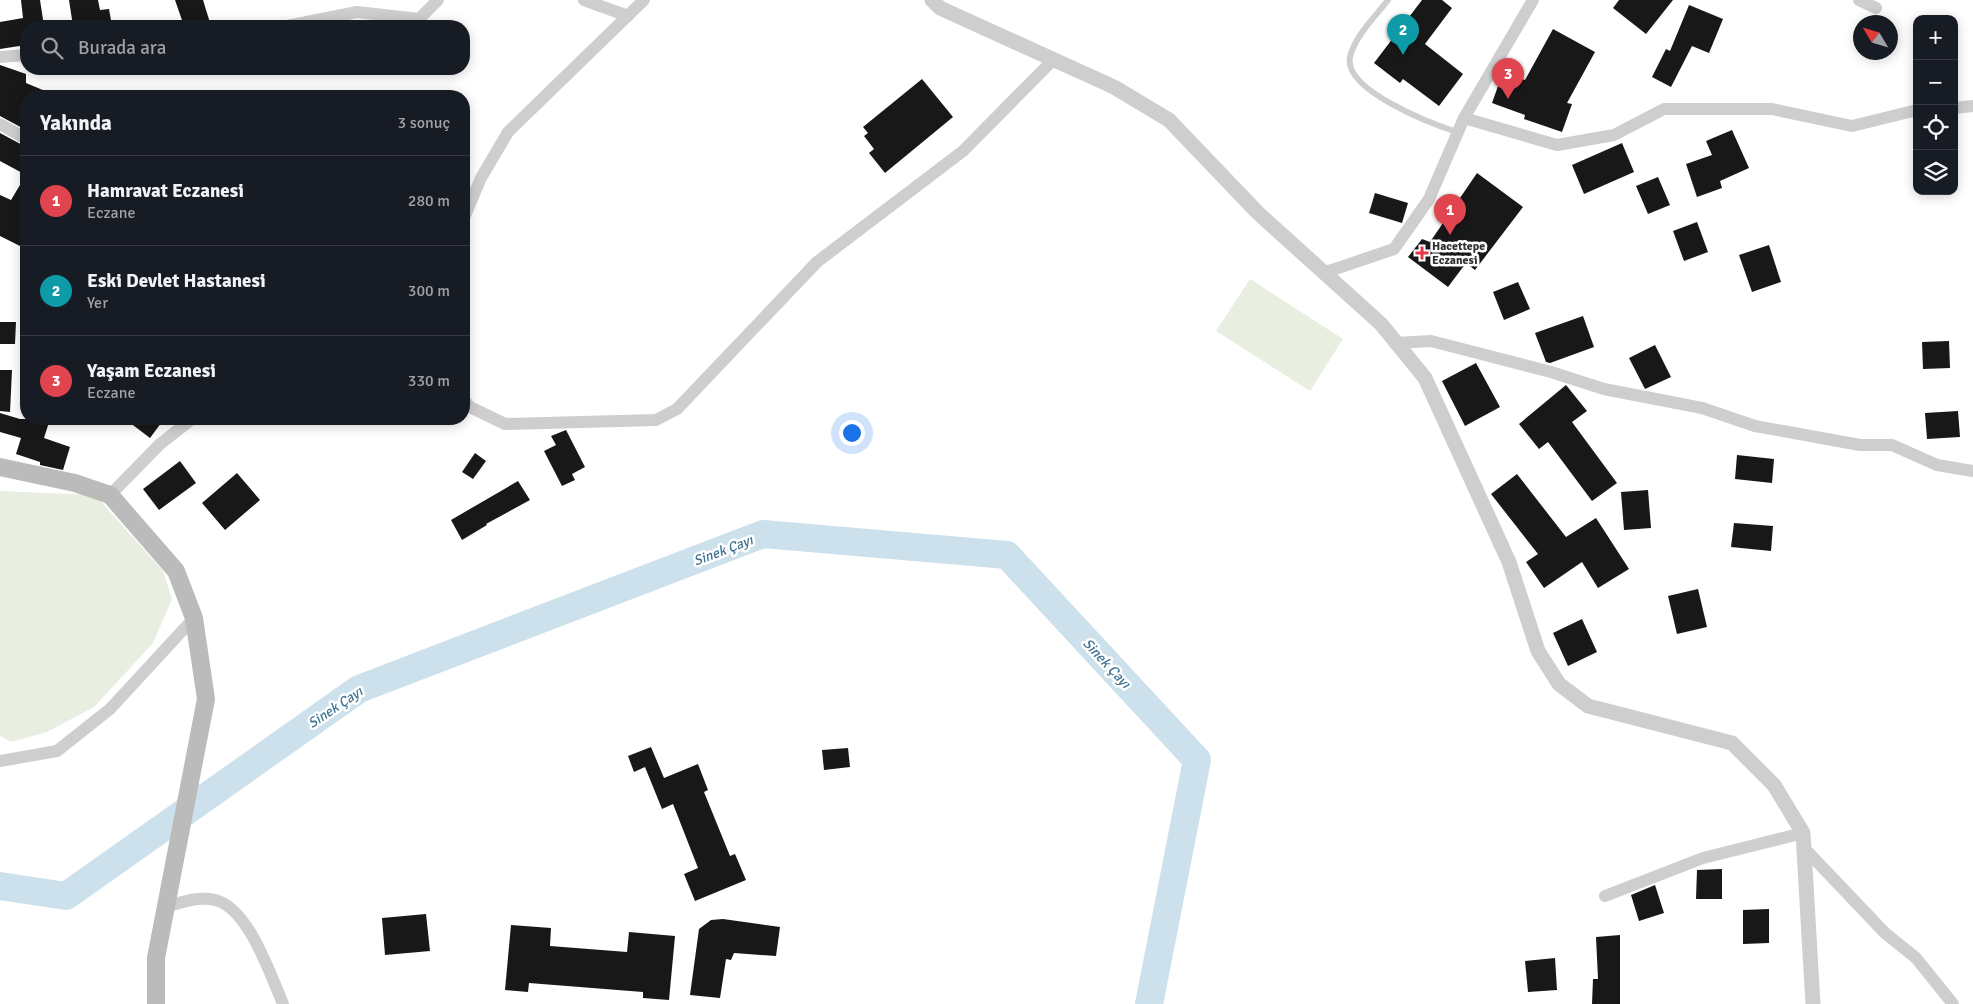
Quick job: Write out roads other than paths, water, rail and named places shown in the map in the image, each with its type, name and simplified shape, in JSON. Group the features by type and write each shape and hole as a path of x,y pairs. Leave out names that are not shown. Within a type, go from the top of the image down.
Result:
{"main road":[{"path":"0,466 75,483 110,494 176,571 194,618 206,699 156,958 156,1004"}],"street":[{"path":"317,20 357,12 419,19 438,0"},
{"path":"584,0 628,16"},
{"path":"470,204 481,178 508,132 644,0"},
{"path":"932,0 940,8 1114,87 1169,120 1258,213 1326,272 1381,324 1425,378 1509,562 1538,651 1559,684 1588,706 1732,743 1774,785 1803,833 1813,1004"},
{"path":"1326,272 1394,249 1429,199 1464,118 1533,0"},
{"path":"1859,0 1876,8"},
{"path":"0,57 20,55"},
{"path":"470,407 505,424 656,420 676,409 817,262 963,150 1053,60"},
{"path":"1958,108 1973,106"},
{"path":"1464,118 1557,145 1614,135 1664,109 1772,109 1852,126 1913,111"},
{"path":"0,124 20,136"},
{"path":"1396,343 1431,341 1551,372 1604,390 1702,408 1755,426 1860,445 1892,445 1937,465 1973,471"},
{"path":"110,494 160,444 184,425"},
{"path":"0,761 57,751 110,709 194,618"},
{"path":"1605,896 1703,858 1803,833"},
{"path":"1804,848 1886,933 1916,958 1953,1004"},
{"path":"168,899 217,900 241,918 258,946 283,1004"}],"lane":[{"path":"1388,0 1356,43 1350,59 1352,73 1364,86 1390,102 1434,124 1457,132"}],"waterway":[{"name":"Sinek Çayı","path":"0,886 66,896 359,689 763,534 1007,555 1197,760 1149,1004"}],"place":[{"name":"Eski Devlet Hastanesi","path":"1403,55"},
{"name":"Yaşam Eczanesi","path":"1508,99"},
{"name":"Hamravat Eczanesi","path":"1450,235"},
{"name":"Hacettepe Eczanesi","path":"1422,253"}]}
